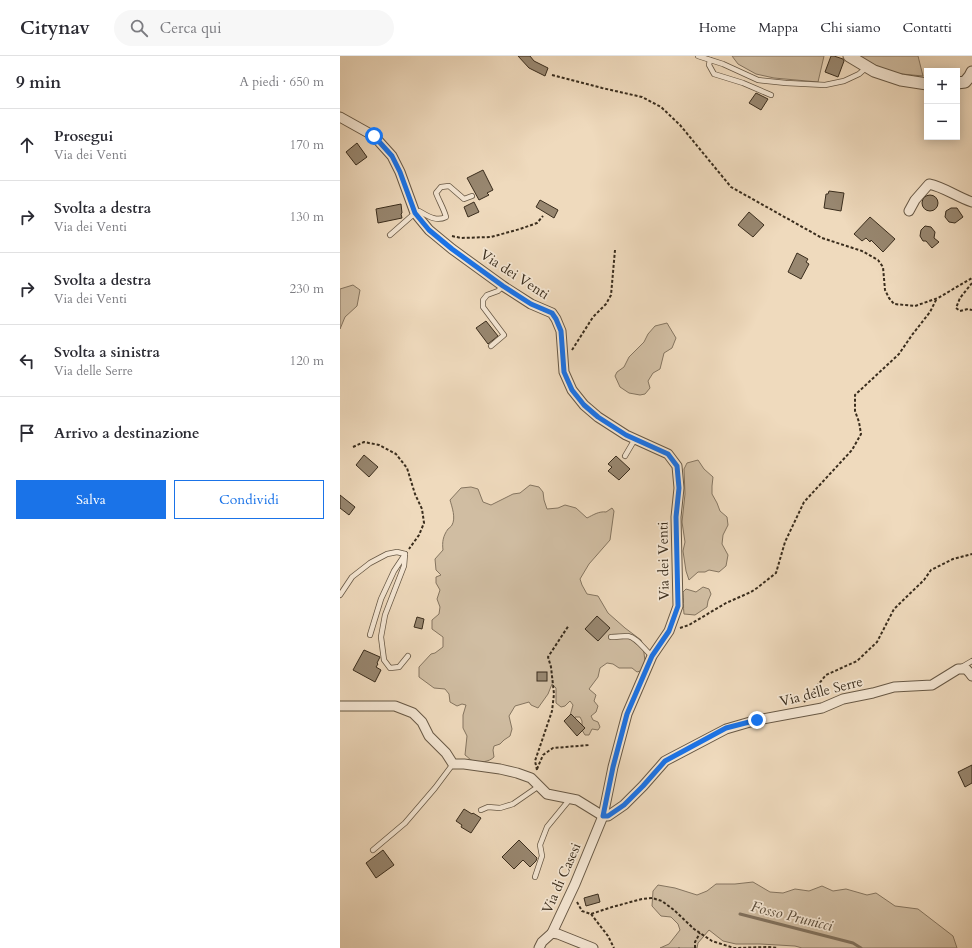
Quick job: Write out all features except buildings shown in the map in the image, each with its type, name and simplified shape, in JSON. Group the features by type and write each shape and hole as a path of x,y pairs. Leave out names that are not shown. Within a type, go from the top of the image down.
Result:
{"street":[{"path":"849,56 874,72 901,80 924,84"},
{"path":"961,82 970,76 972,72"},
{"name":"Via dei Venti","path":"340,117 374,136 392,156 400,172 415,213 429,230 452,249 503,286 531,304 552,313 561,331 564,372 572,390 584,405 598,417 626,435 668,454 677,466 679,488 676,517 678,606 669,631 652,656 627,714 613,767 603,816"},
{"path":"909,211 914,200 929,184 937,186 972,202"},
{"path":"958,669 966,669 972,676"},
{"name":"Via delle Serre","path":"603,816 608,816 624,805 665,761 726,728 757,720 822,708 843,699 894,687 932,685 958,669"},
{"path":"340,706 395,706 413,713 422,722 429,736 446,753 453,764 500,769 517,773 531,778 547,794 576,800 603,816"},
{"name":"Via di Casesi","path":"539,948 542,942 552,933 575,884 603,816"},
{"path":"552,933 593,948"}],"lane":[{"path":"698,56 724,64 758,80 786,83 825,85 844,81 867,68"},
{"path":"710,60 709,65 714,74 743,83 771,95"},
{"path":"390,235 419,211 432,218 440,220 446,217 445,211 436,193 441,188 449,186 464,199 472,196"},
{"path":"491,346 504,335 483,307 483,300 488,295 498,291 503,286"},
{"path":"625,456 635,439"},
{"path":"340,595 352,577 370,563 387,554 397,552 405,554"},
{"path":"370,634 381,599 394,571 405,554"},
{"path":"405,554 404,566 385,614 381,637 384,660 390,668 399,667 408,656"},
{"path":"611,637 628,636 634,639 652,656"},
{"path":"958,669 972,661"},
{"path":"373,850 405,823 453,764"},
{"path":"481,810 488,807 500,808 512,804 539,786"},
{"path":"535,877 542,856 540,845 547,827 570,799"}],"path":[{"path":"552,75 642,97 661,108 680,125 731,187 822,238 862,251 878,260 883,267 885,290 894,304 915,306 938,298 972,278"},
{"path":"448,235 461,238 491,237 537,223 543,216"},
{"path":"563,355 573,349 593,317 606,304 611,295 615,250"},
{"path":"972,283 960,298 956,308 960,311 968,309 972,310"},
{"path":"669,631 689,625 726,603 751,592 776,573 784,542 804,502 852,450 861,434 859,422 854,411 854,395 900,354 912,335 930,312 938,298"},
{"path":"353,447 364,442 379,445 396,454 407,468 415,494 422,509 424,523 419,535 405,554"},
{"path":"804,702 826,675 857,661 877,642 894,609 924,580 931,570 953,558 972,554"},
{"path":"569,625 548,656 551,667 554,694 552,711 535,761 537,770 543,755 553,748 590,745"},
{"path":"575,884 575,893 578,906 582,911 591,914 608,936 614,948"},
{"path":"591,914 642,899 652,898 662,901 694,929 712,941 734,948 778,948"},
{"path":"695,948 700,933"}],"shaded area":[{"path":"732,56 824,56 818,82 774,78 756,74 738,64"},
{"path":"859,56 918,56 923,76 891,73"},
{"path":"353,285 360,290 357,306 345,317 340,329 340,289"},
{"path":"667,323 676,338 672,348 664,353 660,369 653,373 648,381 650,388 645,394 640,395 629,393 620,387 615,376 617,372 624,367 629,357 644,342 648,334 655,326"},
{"path":"698,460 704,469 713,477 712,494 720,511 727,517 728,525 723,535 722,544 728,555 726,566 719,572 709,570 705,572 698,572 689,580 683,551 685,542 682,522 685,494 684,469 687,463"},
{"path":"530,485 539,487 543,492 547,509 558,508 565,505 576,508 587,518 598,513 606,512 612,508 614,511 610,540 589,564 580,579 587,594 598,596 608,613 641,640 645,661 643,670 637,672 632,668 619,668 613,664 607,663 600,668 598,677 589,689 596,695 594,701 598,706 596,712 591,716 593,720 598,722 600,727 598,730 592,729 589,735 585,735 582,730 582,721 580,717 575,717 575,722 569,719 573,705 570,701 565,706 561,707 556,703 556,688 552,684 548,694 538,708 531,705 529,702 515,706 509,716 512,729 510,736 500,744 494,746 494,757 492,759 484,762 476,762 465,755 467,736 463,728 463,715 466,705 462,704 457,706 450,702 449,694 445,689 434,688 419,677 419,667 431,654 443,647 443,637 432,629 432,620 439,614 440,607 437,599 440,590 436,583 436,577 441,575 436,570 435,559 443,550 444,537 448,529 452,526 454,519 450,500 461,488 471,487 478,489 483,502 491,505 513,494 520,493"},
{"path":"703,587 709,589 711,594 707,607 695,615 684,614 683,592 686,589 696,592"},
{"path":"753,882 770,892 783,893 795,889 809,891 822,886 833,891 846,889 867,895 876,893 895,906 918,909 953,936 957,948 802,948 795,946 736,944 723,941 709,930 698,943 697,948 660,948 669,944 680,930 678,924 671,917 661,916 652,906 653,891 658,885 675,888 697,895 707,891 716,884"}],"waterway":[{"name":"Fosso Prunicci","path":"740,914 853,943 861,948"}],"route":[{"path":"374,136 392,156 400,172 415,213 429,230 452,249 503,286 531,304 552,313 561,331 564,372 572,390 584,405 598,417 626,435 668,454 677,466 679,488 676,517 678,606 669,631 652,656 627,714 613,767 603,816 608,816 624,805 665,761 699,744 726,728 757,720"}]}
